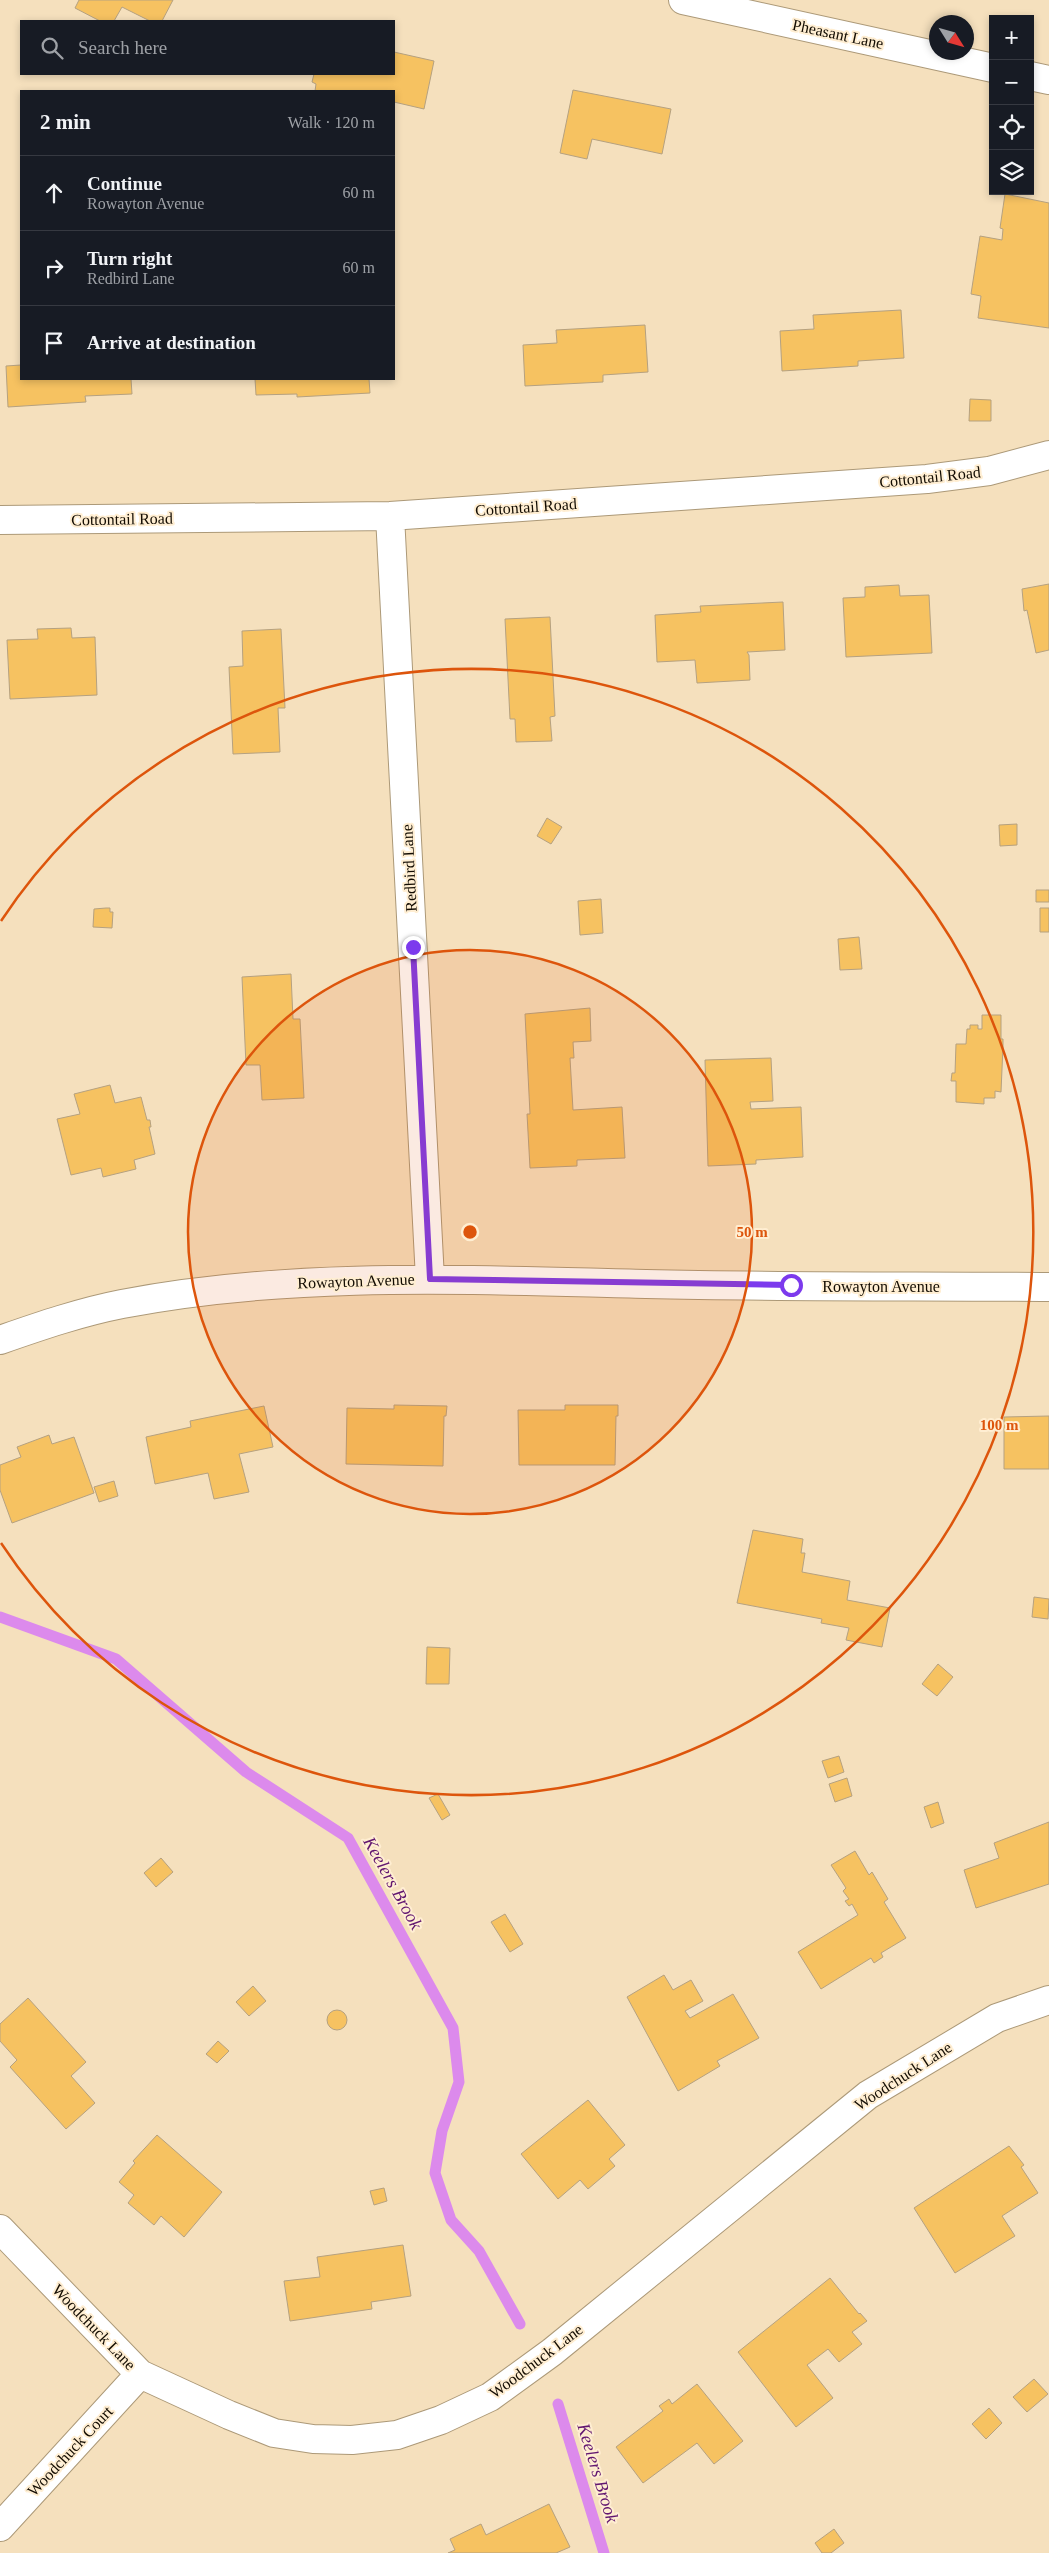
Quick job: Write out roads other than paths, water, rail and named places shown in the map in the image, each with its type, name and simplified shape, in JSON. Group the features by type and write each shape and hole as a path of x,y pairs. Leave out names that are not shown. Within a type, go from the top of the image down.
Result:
{"street":[{"name":"Pheasant Lane","path":"683,0 989,67"},
{"path":"1034,77 1049,80"},
{"name":"Cottontail Road","path":"0,520 390,516 927,480 989,471 1049,455"},
{"name":"Redbird Lane","path":"390,516 430,1279"},
{"name":"Rowayton Avenue","path":"0,1340 41,1326 120,1304 208,1290 310,1281 430,1279 661,1284 1049,1287"},
{"name":"Woodchuck Lane","path":"0,2229 140,2374 228,2415 274,2433 312,2439 352,2440 397,2434 440,2420 490,2397 552,2352 868,2095 997,2018 1049,2000"},
{"name":"Woodchuck Court","path":"0,2527 140,2374"}],"waterway":[{"name":"Keelers Brook","path":"0,1617 116,1659 246,1772 348,1838 453,2028 459,2082 442,2131 435,2173 451,2220 479,2251 520,2324"},
{"name":"Keelers Brook","path":"558,2404 604,2553"}]}
